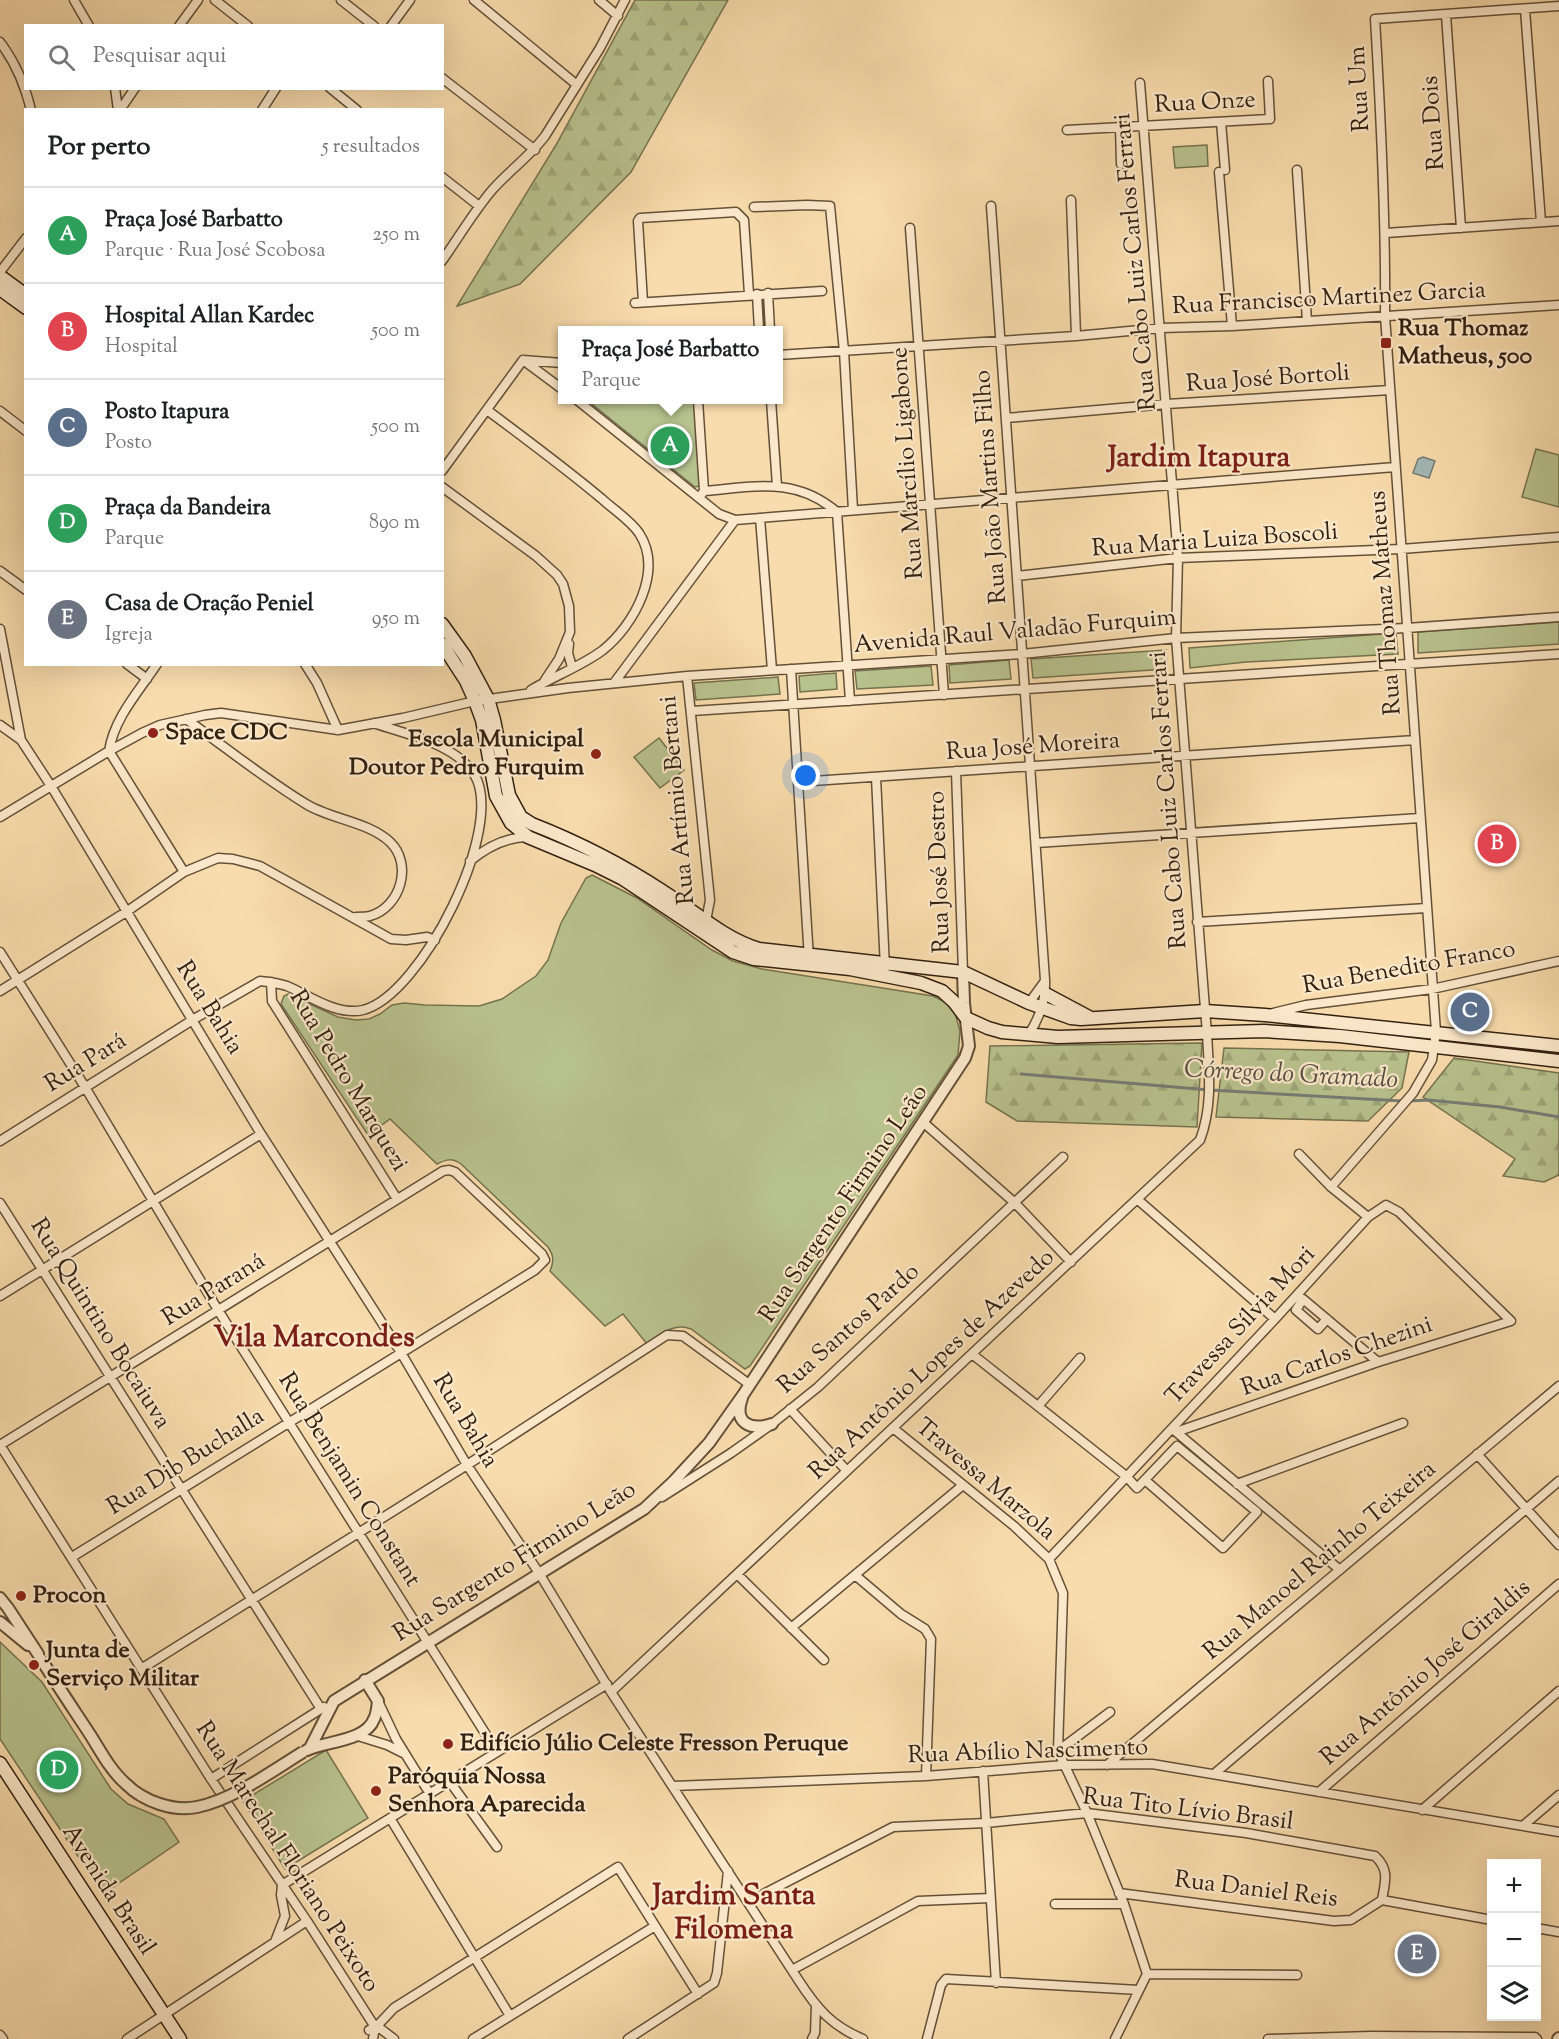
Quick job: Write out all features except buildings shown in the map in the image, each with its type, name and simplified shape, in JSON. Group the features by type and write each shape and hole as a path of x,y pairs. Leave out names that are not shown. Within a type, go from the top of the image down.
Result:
{"main road":[{"path":"0,274 24,293"},
{"path":"0,289 24,307"},
{"path":"444,627 465,656 481,700 482,720 496,796 521,817 631,871 742,944 921,983 942,991 966,1018 1002,1032 1059,1038 1264,1031 1340,1036 1559,1061"},
{"path":"444,647 494,720 509,795 508,808 511,823 531,838 623,879 733,952 754,959 886,963 963,972 1029,1003 1071,1018 1205,1011 1265,1015 1559,1046"},
{"path":"531,838 539,827"},
{"path":"1046,994 1092,1018"},
{"path":"1264,1031 1265,1015"},
{"name":"Avenida Brasil","path":"0,1763 4,1778 180,2039"}],"street":[{"path":"74,0 88,24"},
{"path":"180,24 198,0"},
{"path":"215,0 245,24"},
{"path":"341,0 371,24"},
{"path":"392,24 410,0"},
{"path":"474,0 578,85"},
{"path":"599,0 618,16"},
{"path":"444,258 479,206 508,174 535,150 558,118 618,16 625,0"},
{"path":"1446,15 1559,6"},
{"path":"1525,9 1541,222"},
{"name":"Rua Um","path":"1384,156 1375,19 1446,15"},
{"name":"Rua Dois","path":"1446,15 1461,228"},
{"path":"0,42 12,57 24,87"},
{"path":"444,80 535,150"},
{"name":"Rua Onze","path":"1067,130 1270,119 1268,81"},
{"name":"Rua Cabo Luiz Carlos Ferrari","path":"1140,84 1173,484 1178,558 1176,638 1207,1034"},
{"path":"25,90 30,108"},
{"path":"115,90 119,108"},
{"path":"120,108 134,90"},
{"path":"263,108 275,90"},
{"path":"336,90 355,108"},
{"path":"1221,122 1232,326"},
{"path":"1120,128 1121,164"},
{"name":"Rua Thomaz Matheus","path":"1331,1187 1413,1093 1432,1059 1436,1032 1385,316 1384,156"},
{"path":"1297,170 1307,321"},
{"path":"444,179 479,206"},
{"path":"1071,200 1076,336"},
{"path":"754,207 830,206 844,351 853,510"},
{"name":"Rua João Martins Filho","path":"991,206 1046,994 1029,1034"},
{"path":"758,326 753,294 744,220 736,212 640,218 638,221 639,302 753,294 768,293 822,291"},
{"path":"1386,233 1559,221"},
{"name":"Rua Marcílio Ligabone","path":"910,228 944,694"},
{"path":"0,274 24,241"},
{"path":"768,293 770,326"},
{"name":"Rua Francisco Martinez Garcia","path":"783,356 1161,328 1232,326 1559,304"},
{"path":"523,360 558,363"},
{"path":"523,360 558,386"},
{"path":"444,468 523,360"},
{"name":"Rua José Bortoli","path":"1006,418 1167,404 1390,390"},
{"path":"584,404 701,494 719,514 735,520 1395,467"},
{"path":"588,404 594,412"},
{"path":"698,404 701,494"},
{"path":"771,404 777,486"},
{"path":"487,410 586,486 639,532 648,558 645,587 626,625 603,649 527,693"},
{"path":"0,411 24,429"},
{"path":"701,494 777,486 796,488 824,501 837,512 850,701"},
{"path":"444,488 537,556 557,575 563,584 569,606 568,653 572,667"},
{"path":"760,518 772,670"},
{"path":"614,683 735,520"},
{"name":"Rua Maria Luiza Boscoli","path":"1017,576 1178,558 1401,549 1559,537"},
{"path":"0,571 24,589"},
{"name":"Avenida Raul Valadão Furquim","path":"0,817 109,751 160,725 221,714 338,730 481,700 687,676 1022,654 1176,638 1407,628 1559,617"},
{"path":"0,629 21,740"},
{"path":"543,683 559,659 570,632"},
{"path":"692,711 1559,654"},
{"path":"130,666 147,679"},
{"path":"156,666 120,719 111,736 109,751 184,872"},
{"path":"307,666 338,730"},
{"path":"791,669 809,960"},
{"name":"Rua Artímio Bertani","path":"687,676 710,900 706,921"},
{"path":"186,719 308,805 381,834 391,843 398,852 403,874 397,892 382,909 370,916 355,917"},
{"path":"271,982 284,985 341,1011 363,1010 384,1001 405,979 435,940 453,907 470,861 480,816 479,785 472,772 451,752 374,723"},
{"path":"0,725 21,740"},
{"name":"Rua Bahia","path":"21,740 194,1019 261,1134 330,1240 467,1465 539,1573 609,1688 816,2006 838,2025 863,2039"},
{"name":"Rua José Moreira","path":"798,782 1415,740"},
{"name":"Rua José Destro","path":"956,771 963,972"},
{"path":"479,785 492,777"},
{"path":"876,777 885,976"},
{"path":"1036,843 1420,818"},
{"path":"470,861 481,851 494,844 516,837 531,838"},
{"path":"0,991 126,912 184,872 218,858 233,858 260,866 391,939 406,940 428,937 435,940"},
{"path":"1197,922 1427,908"},
{"name":"Rua Benjamin Constant","path":"0,952 85,1087 218,1310 497,1752"},
{"name":"Rua Benedito Franco","path":"1265,1015 1305,1005 1432,989 1559,961"},
{"name":"Rua Sargento Firmino Leão","path":"211,1779 365,1680 644,1509 674,1481 709,1443 743,1395 965,1058 969,1046 963,972"},
{"path":"1029,1003 1045,980"},
{"name":"Rua Pará","path":"0,1141 194,1019 260,981 271,982"},
{"name":"Rua Pedro Marquezi","path":"271,982 272,1001 397,1199"},
{"name":"Rua Antônio Lopes de Azevedo","path":"282,1885 497,1752 609,1688 737,1574 1200,1140 1206,1124 1209,1090 1207,1034"},
{"path":"924,1123 1015,1203 1071,1262"},
{"path":"0,1296 261,1134"},
{"path":"1299,1154 1331,1187 1368,1217"},
{"name":"Rua Santos Pardo","path":"644,1509 731,1453 818,1387 1063,1157"},
{"name":"Rua Paraná","path":"0,1445 330,1240 443,1171 449,1170"},
{"name":"Rua Dib Buchalla","path":"72,1557 535,1270 545,1260 542,1254 455,1172 449,1170"},
{"path":"1137,1199 1275,1319"},
{"name":"Rua Quintino Bocaiuva","path":"0,1203 321,1709"},
{"name":"Travessa Sílvia Mori","path":"1049,1559 1126,1476 1174,1430 1368,1217 1386,1205 1399,1212 1511,1321"},
{"path":"1327,1319 1378,1362"},
{"name":"Rua Carlos Chezini","path":"1174,1430 1378,1362 1511,1321"},
{"path":"141,1669 467,1465 667,1335 683,1336 749,1384"},
{"path":"972,1354 1039,1405 1126,1476 1137,1488 1177,1446 1257,1512 1223,1548 1145,1480"},
{"path":"1039,1405 1080,1358"},
{"name":"Rua Manoel Rainho Teixeira","path":"1107,1765 1559,1386"},
{"path":"743,1395 739,1407 741,1419 757,1428 772,1424"},
{"path":"790,1409 847,1471"},
{"path":"1237,1484 1403,1423"},
{"name":"Travessa Marzola","path":"893,1428 1014,1526 1049,1559 1063,1593 1058,1750 1087,1813 1124,1904 1147,1974"},
{"path":"1174,1430 1340,1570"},
{"name":"Rua Marechal Floriano Peixoto","path":"0,1445 211,1779 369,2016 372,2032"},
{"path":"1477,1454 1559,1545"},
{"path":"1214,1774 1559,1481"},
{"path":"791,1628 963,1485"},
{"path":"737,1574 824,1660"},
{"path":"855,1575 901,1614 925,1629 931,1639 926,1776"},
{"name":"Rua Antônio José Giraldis","path":"1319,1792 1559,1584"},
{"path":"1,1602 110,1766 124,1783 154,1802 172,1807 195,1808 213,1803 306,1750 358,1736 371,1726 375,1719 378,1701"},
{"path":"0,1622 39,1656"},
{"path":"365,1680 396,1739 430,1794"},
{"path":"1422,1810 1559,1691"},
{"path":"306,1750 334,1701"},
{"path":"1058,1750 1110,1712"},
{"path":"358,1736 406,1754"},
{"name":"Rua Abílio Nascimento","path":"673,1786 926,1776 1064,1765 1152,1764 1559,1832"},
{"path":"983,1771 996,1983"},
{"path":"450,1782 497,1847"},
{"path":"1524,1825 1559,1795"},
{"name":"Rua Tito Lívio Brasil","path":"748,1902 892,1827 986,1823 1087,1813 1246,1833 1375,1856 1384,1864 1382,1900"},
{"path":"390,1818 510,2016"},
{"path":"394,2039 372,2032 394,2008 618,1867 698,1994"},
{"path":"628,2039 714,1983 728,1871"},
{"path":"273,1942 285,1916 281,1895 282,1885"},
{"name":"Rua Daniel Reis","path":"1119,1893 1334,1921 1351,1920 1382,1900"},
{"path":"792,1970 918,1901 990,1898"},
{"path":"1382,1900 1487,1919"},
{"path":"1055,1904 1124,1904"},
{"path":"127,2039 307,1921"},
{"path":"473,2039 655,1926"},
{"path":"1541,1929 1559,1932"},
{"path":"1115,2039 1147,1974 1297,1976"},
{"path":"927,2039 941,1985 946,1979 1139,1990"},
{"path":"812,2039 815,2033 816,2006"},
{"path":"0,2035 3,2039"},
{"path":"1268,2039 1371,2036 1535,2037 1537,2039"}],"green space":[{"path":"635,0 728,0 631,172 520,284 457,306 556,145"},
{"path":"1207,145 1208,166 1175,168 1173,147"},
{"path":"695,404 700,486 695,487 593,405"},
{"path":"1536,449 1559,455 1559,507 1522,497"},
{"path":"1559,622 1559,644 1418,653 1418,632"},
{"path":"1396,633 1398,654 1246,662 1190,668 1189,648"},
{"path":"1166,650 1167,669 1033,678 1031,659"},
{"path":"1009,660 1011,679 950,683 949,665"},
{"path":"931,666 933,685 857,689 855,671"},
{"path":"836,673 837,689 800,692 799,676"},
{"path":"778,677 780,694 696,700 694,683"},
{"path":"659,738 684,770 660,788 634,757"},
{"path":"592,875 637,898 712,950 733,961 762,969 933,996 953,1006 960,1031 958,1055 750,1366 745,1369 691,1329 685,1327 673,1328 647,1344 623,1314 605,1326 550,1271 553,1259 548,1247 461,1164 449,1160 437,1164 390,1119 368,1135 281,1004 284,996 288,994 338,1017 356,1020 369,1019 392,1005 404,1003 479,1006 502,999 536,976 548,960 561,923 586,878"},
{"path":"1202,1043 1197,1127 1017,1121 986,1102 990,1046"},
{"path":"1224,1048 1409,1052 1402,1088 1368,1121 1216,1117"},
{"path":"1454,1058 1559,1073 1559,1175 1544,1182 1503,1176 1515,1159 1423,1097"},
{"path":"0,1642 42,1682 111,1789 128,1804 164,1819 179,1842 103,1894 0,1739"},
{"path":"326,1750 368,1818 285,1869 243,1801"}],"water":[{"path":"1423,457 1435,461 1429,478 1413,473 1418,459"}],"waterway":[{"name":"Córrego do Gramado","path":"1021,1074 1210,1090 1402,1101"},
{"name":"Córrego do Gramado","path":"1408,1101 1429,1100 1500,1107 1559,1117"}],"place":[{"name":"Rua Thomaz Matheus, 500","path":"1386,343"},
{"name":"Praça José Barbatto","path":"670,446"},
{"name":"Space CDC","path":"153,733"},
{"name":"Escola Municipal Doutor Pedro Furquim","path":"596,754"},
{"name":"Hospital Allan Kardec","path":"1497,844"},
{"name":"Posto Itapura","path":"1470,1012"},
{"name":"Procon","path":"21,1596"},
{"name":"Junta de Serviço Militar","path":"34,1665"},
{"name":"Edifício Júlio Celeste Fresson Peruque","path":"448,1744"},
{"name":"Praça da Bandeira","path":"59,1770"},
{"name":"Paróquia Nossa Senhora Aparecida","path":"376,1791"},
{"name":"Casa de Oração Peniel","path":"1417,1954"}],"district":[{"name":"Jardim Itapura","path":"1199,458"},
{"name":"Vila Marcondes","path":"314,1338"},
{"name":"Jardim Santa Filomena","path":"734,1913"}]}
